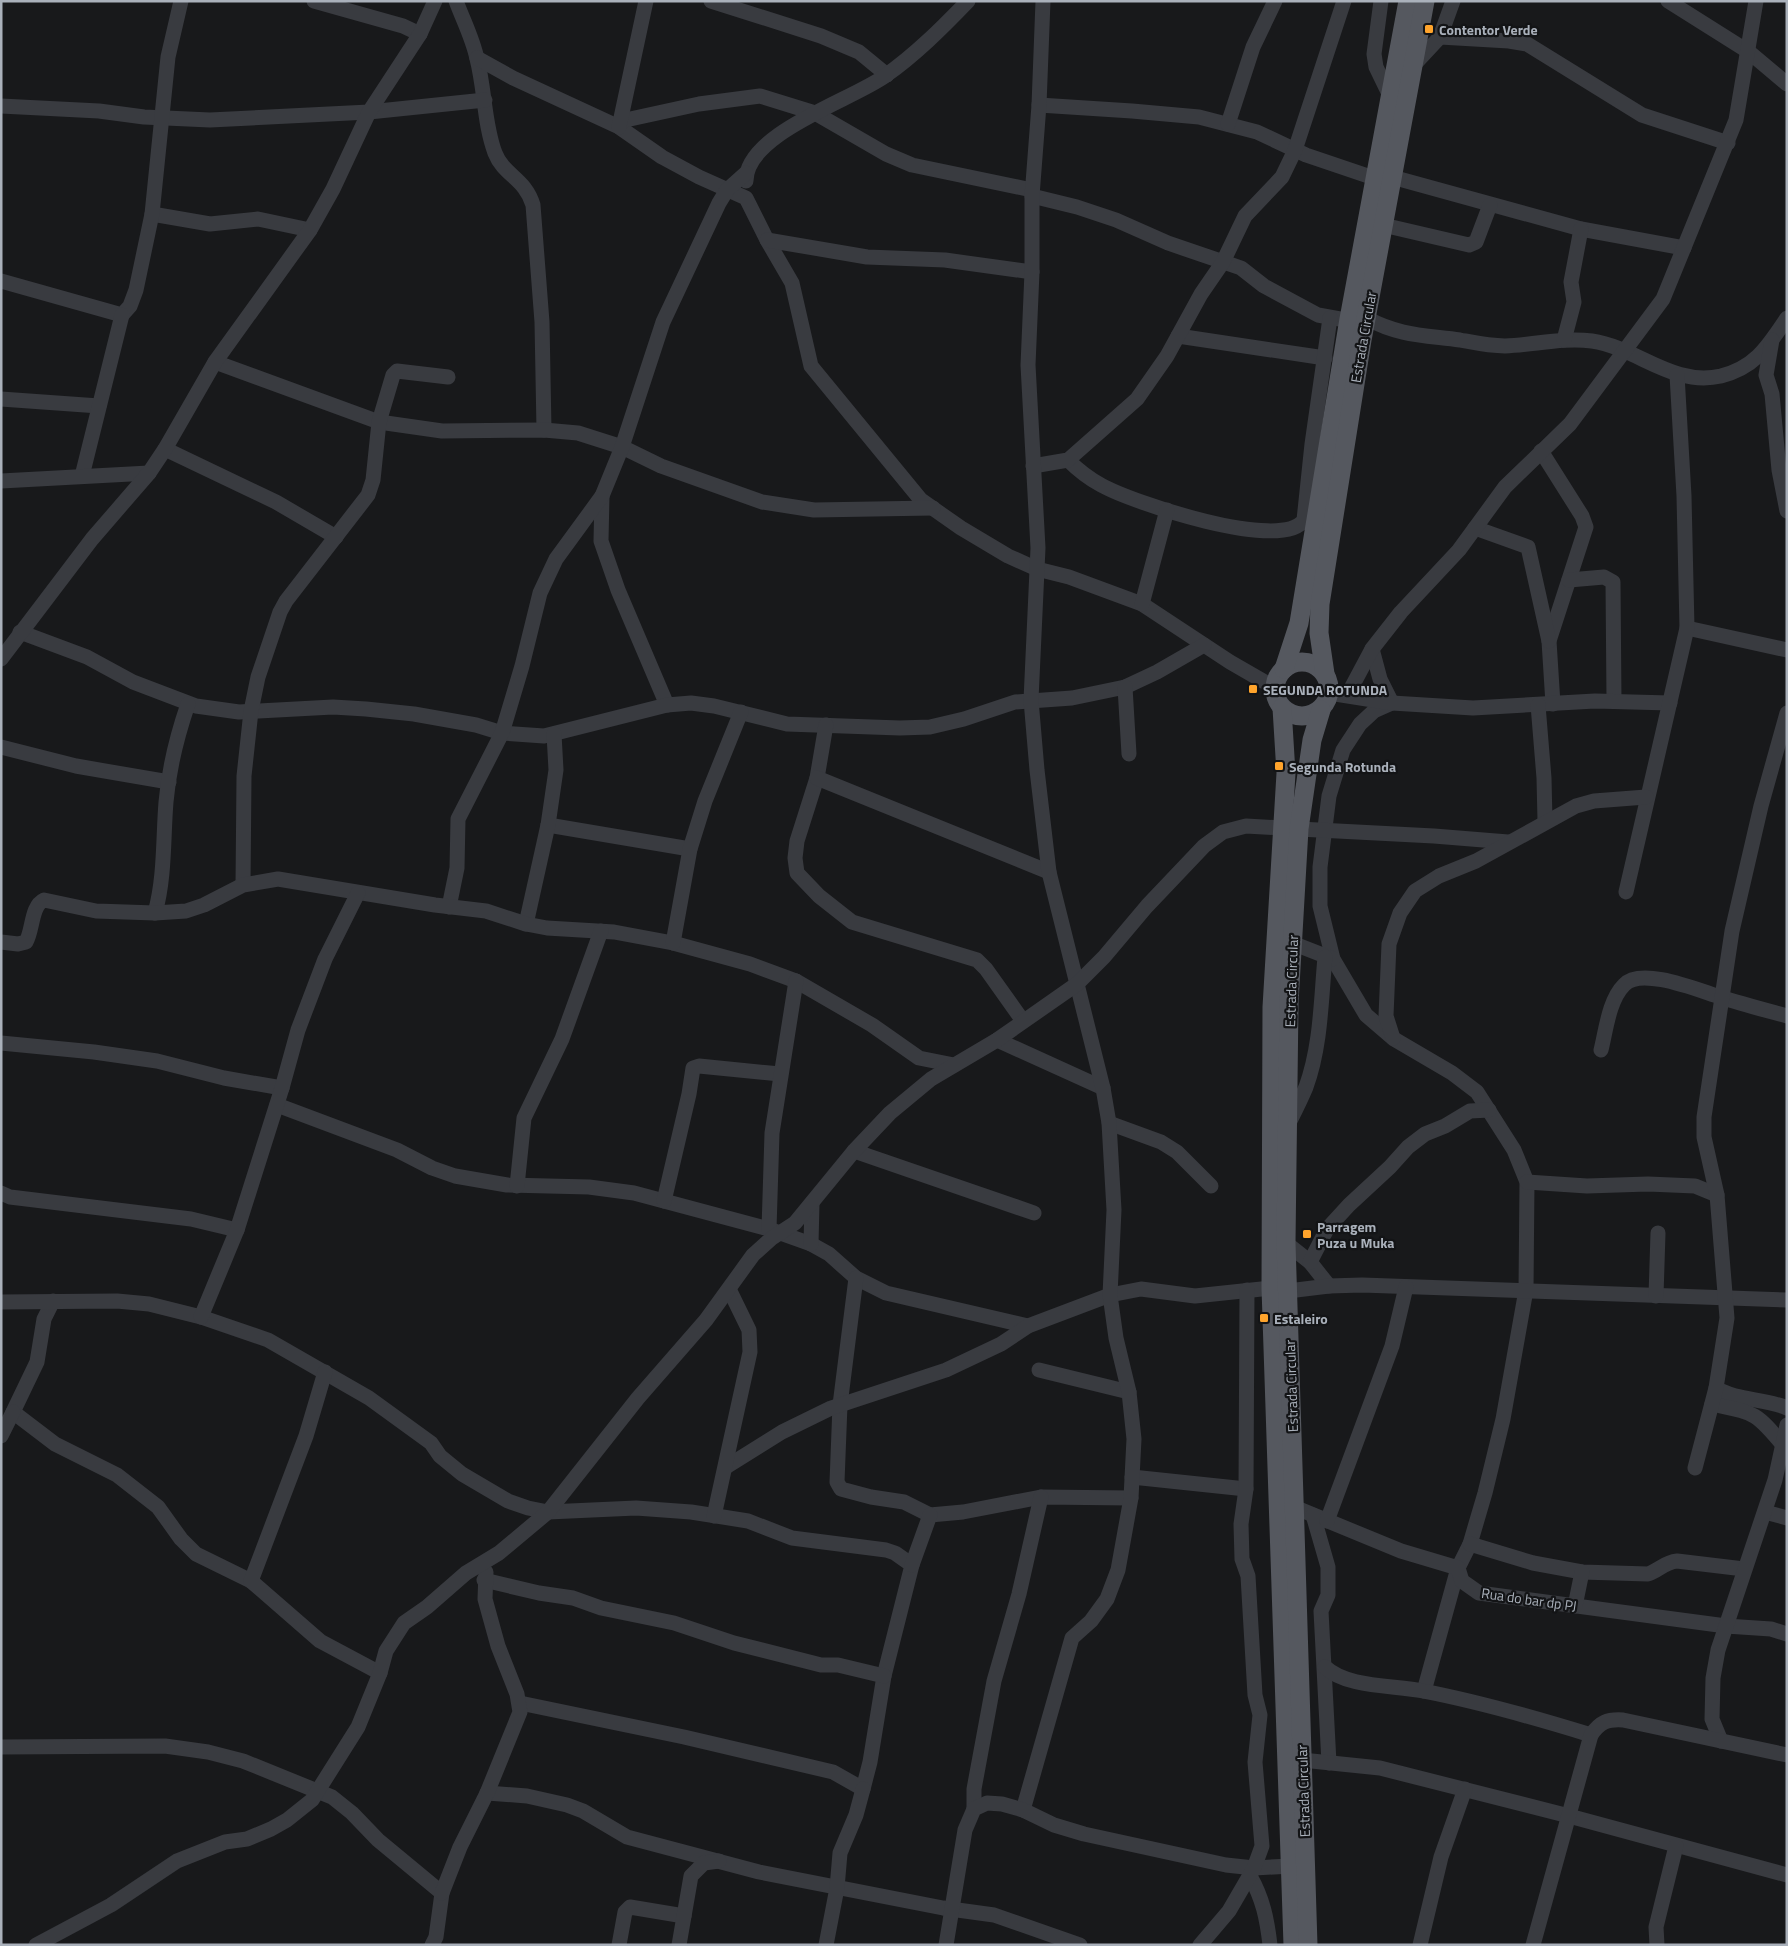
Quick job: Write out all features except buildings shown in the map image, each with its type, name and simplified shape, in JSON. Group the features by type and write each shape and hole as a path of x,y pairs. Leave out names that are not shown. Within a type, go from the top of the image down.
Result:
{"main road":[{"name":"Estrada Circular","path":"1325,674 1320,633 1320,604 1362,340 1357,318 1383,225 1383,178 1391,98 1408,1"},
{"name":"Estrada Circular","path":"1284,669 1299,623 1383,178 1412,66 1424,1"},
{"path":"1301,662 1310,663 1325,674 1325,701 1312,715 1301,717 1291,714 1282,708 1277,699 1275,688 1278,678 1284,669 1301,662"},
{"name":"Estrada Circular","path":"1293,1945 1280,1290 1272,1007 1290,829 1312,740 1325,701"},
{"name":"Estrada Circular","path":"1282,708 1290,829 1292,943 1289,1003 1286,1243 1280,1290 1294,1508 1308,1945"}],"street":[{"path":"82,476 122,315 130,306 136,290 152,214 160,118 168,57 181,1"},
{"path":"314,1 403,26 420,34"},
{"path":"1,659 92,539 149,473 215,362 310,230 333,189 369,112 420,34 435,1"},
{"path":"456,1 477,58 489,131 495,153 501,165 529,191 533,205 537,235 543,342 544,430"},
{"path":"620,124 646,1"},
{"path":"711,1 821,36 859,52 887,75"},
{"path":"449,907 457,868 458,819 502,733 522,666 540,593 556,558 602,496 622,447 663,322 727,190 746,173 761,151 776,138 815,113 887,75 938,33 968,1"},
{"path":"1023,1810 1072,1638 1091,1621 1107,1599 1118,1570 1131,1498 1134,1439 1129,1392 1116,1338 1110,1295 1114,1210 1109,1123 1103,1088 1049,872 1031,700 1038,530 1028,365 1032,272 1032,193 1039,105 1043,1"},
{"path":"1228,124 1253,47 1274,1"},
{"path":"1033,466 1068,460 1136,400 1167,356 1201,294 1223,262 1245,216 1252,206 1282,177 1295,150 1344,1"},
{"path":"1382,1 1374,54 1376,67 1391,98"},
{"path":"1412,66 1440,37 1453,1"},
{"path":"1668,1 1749,52 1787,84"},
{"path":"1348,694 1372,650 1401,612 1459,550 1505,487 1570,424 1663,299 1736,120 1749,52 1756,1"},
{"path":"1440,37 1509,41 1527,44 1642,115 1728,142"},
{"path":"477,58 513,78 620,124 662,157 746,198"},
{"path":"620,124 699,104 760,96 815,113 886,154 912,164 1032,193 1077,207 1116,220 1168,243 1241,268 1264,286 1318,315 1330,318 1357,318 1387,329 1418,336 1505,346 1564,340 1592,342 1626,350 1656,367 1677,375 1697,379 1720,376 1750,365 1772,340 1787,318"},
{"path":"1,106 100,111 160,118 210,120 369,112 485,100"},
{"path":"1039,105 1170,114 1228,124 1257,132 1295,150 1383,178 1490,204 1581,229 1684,248"},
{"path":"746,173 746,198 767,240 792,283 811,366 921,500 1008,556 1037,569 1069,577 1142,604 1204,645 1275,688"},
{"path":"1383,225 1469,245 1476,242 1490,204"},
{"path":"152,214 210,224 258,219 310,230"},
{"path":"1564,340 1574,302 1571,282 1581,229"},
{"path":"767,240 867,256 945,260 1032,272"},
{"path":"1,281 122,315"},
{"path":"1068,460 1082,474 1128,498 1235,529 1288,530 1301,524 1304,520 1312,444 1326,358 1330,318"},
{"path":"1362,340 1387,329"},
{"path":"1178,336 1326,358"},
{"path":"1772,340 1766,375 1772,394 1779,470 1787,511"},
{"path":"215,362 379,422 442,431 544,430 578,433 622,447 661,466 762,502 814,510 933,508"},
{"path":"1750,365 1766,375"},
{"path":"243,885 242,811 251,711 258,677 280,612 368,495 371,487 379,422 390,382 397,372 448,377"},
{"path":"1626,892 1646,797 1687,628 1684,496 1677,375"},
{"path":"1,399 99,406"},
{"path":"165,449 276,502 336,537"},
{"path":"1541,451 1582,516 1586,527 1550,641"},
{"path":"1,481 149,473"},
{"path":"602,496 601,541 620,596 667,705"},
{"path":"1142,604 1167,510"},
{"path":"1475,528 1528,547 1550,641 1553,704"},
{"path":"1569,580 1604,577 1613,582 1614,701"},
{"path":"1687,628 1787,650"},
{"path":"20,632 87,657 133,682 188,704 223,710 251,711 333,707 366,709 414,714 502,733 554,734 667,705 690,704 714,706 787,724 900,728 930,727 964,719 1015,702 1072,698 1125,687 1157,672 1204,645"},
{"path":"1372,650 1380,679 1392,703"},
{"path":"1125,687 1129,754"},
{"path":"1325,701 1348,694 1392,703 1473,708 1614,701 1670,703"},
{"path":"1288,1126 1306,1087 1311,1068 1329,958 1320,906 1320,867 1323,830 1329,796 1343,750 1360,724 1374,711 1392,703"},
{"path":"155,913 161,892 169,782 175,745 188,704"},
{"path":"1538,704 1544,778 1545,821"},
{"path":"673,943 690,849 705,802 741,712"},
{"path":"1695,1468 1716,1388 1727,1318 1717,1195 1704,1137 1704,1117 1713,1066 1720,997 1732,931 1787,713"},
{"path":"826,725 817,778 797,841 795,867 803,881 852,922 977,960 986,969 1023,1021"},
{"path":"526,924 548,825 556,770 554,734"},
{"path":"1,747 76,766 169,782"},
{"path":"817,778 1049,872"},
{"path":"1394,1039 1386,1016 1389,944 1400,913 1415,891 1439,876 1476,861 1545,821 1576,806 1594,801 1646,797"},
{"path":"548,825 690,849"},
{"path":"41,1944 111,1905 177,1861 225,1842 247,1839 271,1829 287,1820 312,1800 358,1727 380,1673 386,1651 404,1623 427,1607 466,1573 490,1559 548,1512 589,1458 706,1320 753,1255 774,1232 795,1223 854,1151 890,1113 931,1079 997,1040 1077,984 1104,958 1147,906 1204,846 1224,832 1246,826 1508,842"},
{"path":"1,942 18,944 26,942 31,933 35,909 39,902 44,900 96,911 155,913 186,911 204,905 243,885 278,879 358,893 486,911 526,924 564,930 601,931 673,943 750,964 796,981 872,1025 919,1058 929,1072 931,1079"},
{"path":"201,1317 238,1230 298,1030 325,960 358,893"},
{"path":"517,1186 524,1118 562,1039 601,931"},
{"path":"1292,943 1329,958 1366,1014 1394,1039 1452,1073 1477,1092 1514,1150 1527,1182 1526,1290 1502,1419 1470,1544 1458,1568 1424,1691"},
{"path":"1601,1050 1613,1006 1623,985 1629,980 1639,978 1664,980 1697,988 1720,997 1787,1016"},
{"path":"774,1232 772,1133 796,981"},
{"path":"794,1001 813,990"},
{"path":"997,1040 1103,1088"},
{"path":"1,1043 94,1052 157,1061 224,1078 282,1088"},
{"path":"919,1058 954,1064"},
{"path":"664,1201 689,1094 693,1068 699,1066 780,1074"},
{"path":"277,1105 397,1150 432,1168 455,1176 517,1186 589,1187 634,1193 774,1232 811,1244 829,1254 856,1278 886,1293 1028,1326"},
{"path":"1310,1262 1328,1229 1349,1205 1390,1167 1408,1146 1425,1134 1445,1126 1470,1111 1489,1110"},
{"path":"1109,1123 1161,1142 1177,1152 1211,1186"},
{"path":"854,1151 1034,1213"},
{"path":"1695,1186 1712,1169"},
{"path":"1527,1182 1587,1186 1648,1184 1695,1186 1717,1195"},
{"path":"4,1198 191,1219 238,1230"},
{"path":"811,1244 812,1203"},
{"path":"1656,1296 1658,1233"},
{"path":"1286,1243 1310,1262 1329,1286"},
{"path":"856,1278 840,1405 837,1482 841,1489 871,1497 904,1502 930,1515 963,1512 1041,1497 1131,1498"},
{"path":"726,1467 782,1432 840,1405 946,1370 1001,1344 1028,1326 1110,1295 1141,1290 1195,1296 1247,1290 1280,1290 1329,1286 1406,1287 1787,1300"},
{"path":"1330,1763 1328,1675 1321,1611 1328,1596 1328,1567 1320,1518 1381,1380 1392,1346 1406,1287"},
{"path":"714,1516 750,1352 749,1330 729,1289"},
{"path":"1203,1944 1228,1911 1252,1872 1262,1846 1255,1762 1260,1715 1255,1695 1248,1576 1242,1559 1241,1524 1246,1489 1247,1290"},
{"path":"1,1436 37,1362 44,1319 53,1301"},
{"path":"1,1302 117,1301 141,1303 201,1317 231,1329 268,1340 369,1398 431,1443 440,1456 462,1474 508,1501 528,1508 548,1512 636,1508 748,1521 792,1538 895,1552 912,1565"},
{"path":"1039,1370 1129,1392"},
{"path":"251,1581 306,1436 325,1372"},
{"path":"1716,1388 1727,1394 1770,1402 1787,1408"},
{"path":"1712,1404 1753,1413 1761,1419 1783,1445"},
{"path":"13,1412 56,1444 117,1475 158,1507 181,1538 196,1554 251,1581 320,1641 380,1673"},
{"path":"1721,1741 1712,1719 1713,1678 1726,1626 1765,1512 1787,1425"},
{"path":"1132,1477 1246,1489"},
{"path":"946,1945 965,1830 974,1809 974,1789 994,1681 1019,1594 1041,1497"},
{"path":"1294,1508 1401,1551 1458,1568"},
{"path":"1765,1512 1787,1518"},
{"path":"826,1945 837,1888 840,1853 856,1815 863,1789 870,1762 884,1676 912,1565 930,1515"},
{"path":"1470,1544 1533,1562 1582,1572 1648,1574 1656,1571 1667,1562 1677,1561 1744,1569"},
{"path":"435,1944 442,1893 460,1847 487,1793 520,1712 520,1703 490,1621 485,1599 484,1580 490,1559"},
{"name":"Rua do bar dp PJ","path":"1458,1568 1462,1581 1479,1593 1726,1626 1771,1629 1787,1634"},
{"path":"1575,1606 1582,1572"},
{"path":"484,1580 539,1593 573,1598 601,1608 674,1623 734,1643 821,1665 838,1665 884,1676"},
{"path":"1328,1675 1373,1685 1424,1691 1591,1735"},
{"path":"520,1703 684,1737 833,1772 863,1789"},
{"path":"1532,1945 1591,1735 1598,1726 1608,1719 1623,1720 1787,1755"},
{"path":"1700,1737 1712,1719"},
{"path":"1,1747 165,1746 208,1752 242,1761 318,1791 339,1802 378,1840 442,1893"},
{"path":"1302,1760 1380,1768 1569,1816 1787,1875"},
{"path":"833,1772 857,1770 870,1762"},
{"path":"1420,1945 1441,1857 1465,1789"},
{"path":"487,1793 527,1796 567,1804 628,1837 719,1861 837,1888 994,1915 1078,1945"},
{"path":"974,1809 987,1803 1002,1804 1023,1810 1054,1825 1120,1844 1252,1872 1291,1866"},
{"path":"1657,1945 1656,1928 1676,1846"},
{"path":"678,1945 692,1876 704,1863 719,1861"},
{"path":"1252,1872 1266,1914 1270,1945"},
{"path":"619,1945 625,1912 630,1907 684,1916"}],"place":[{"name":"Contentor Verde","path":"1429,29"},
{"name":"SEGUNDA ROTUNDA","path":"1253,689"},
{"name":"Segunda Rotunda","path":"1279,766"},
{"name":"Parragem Puza u Muka","path":"1307,1234"},
{"name":"Estaleiro","path":"1264,1318"}]}
